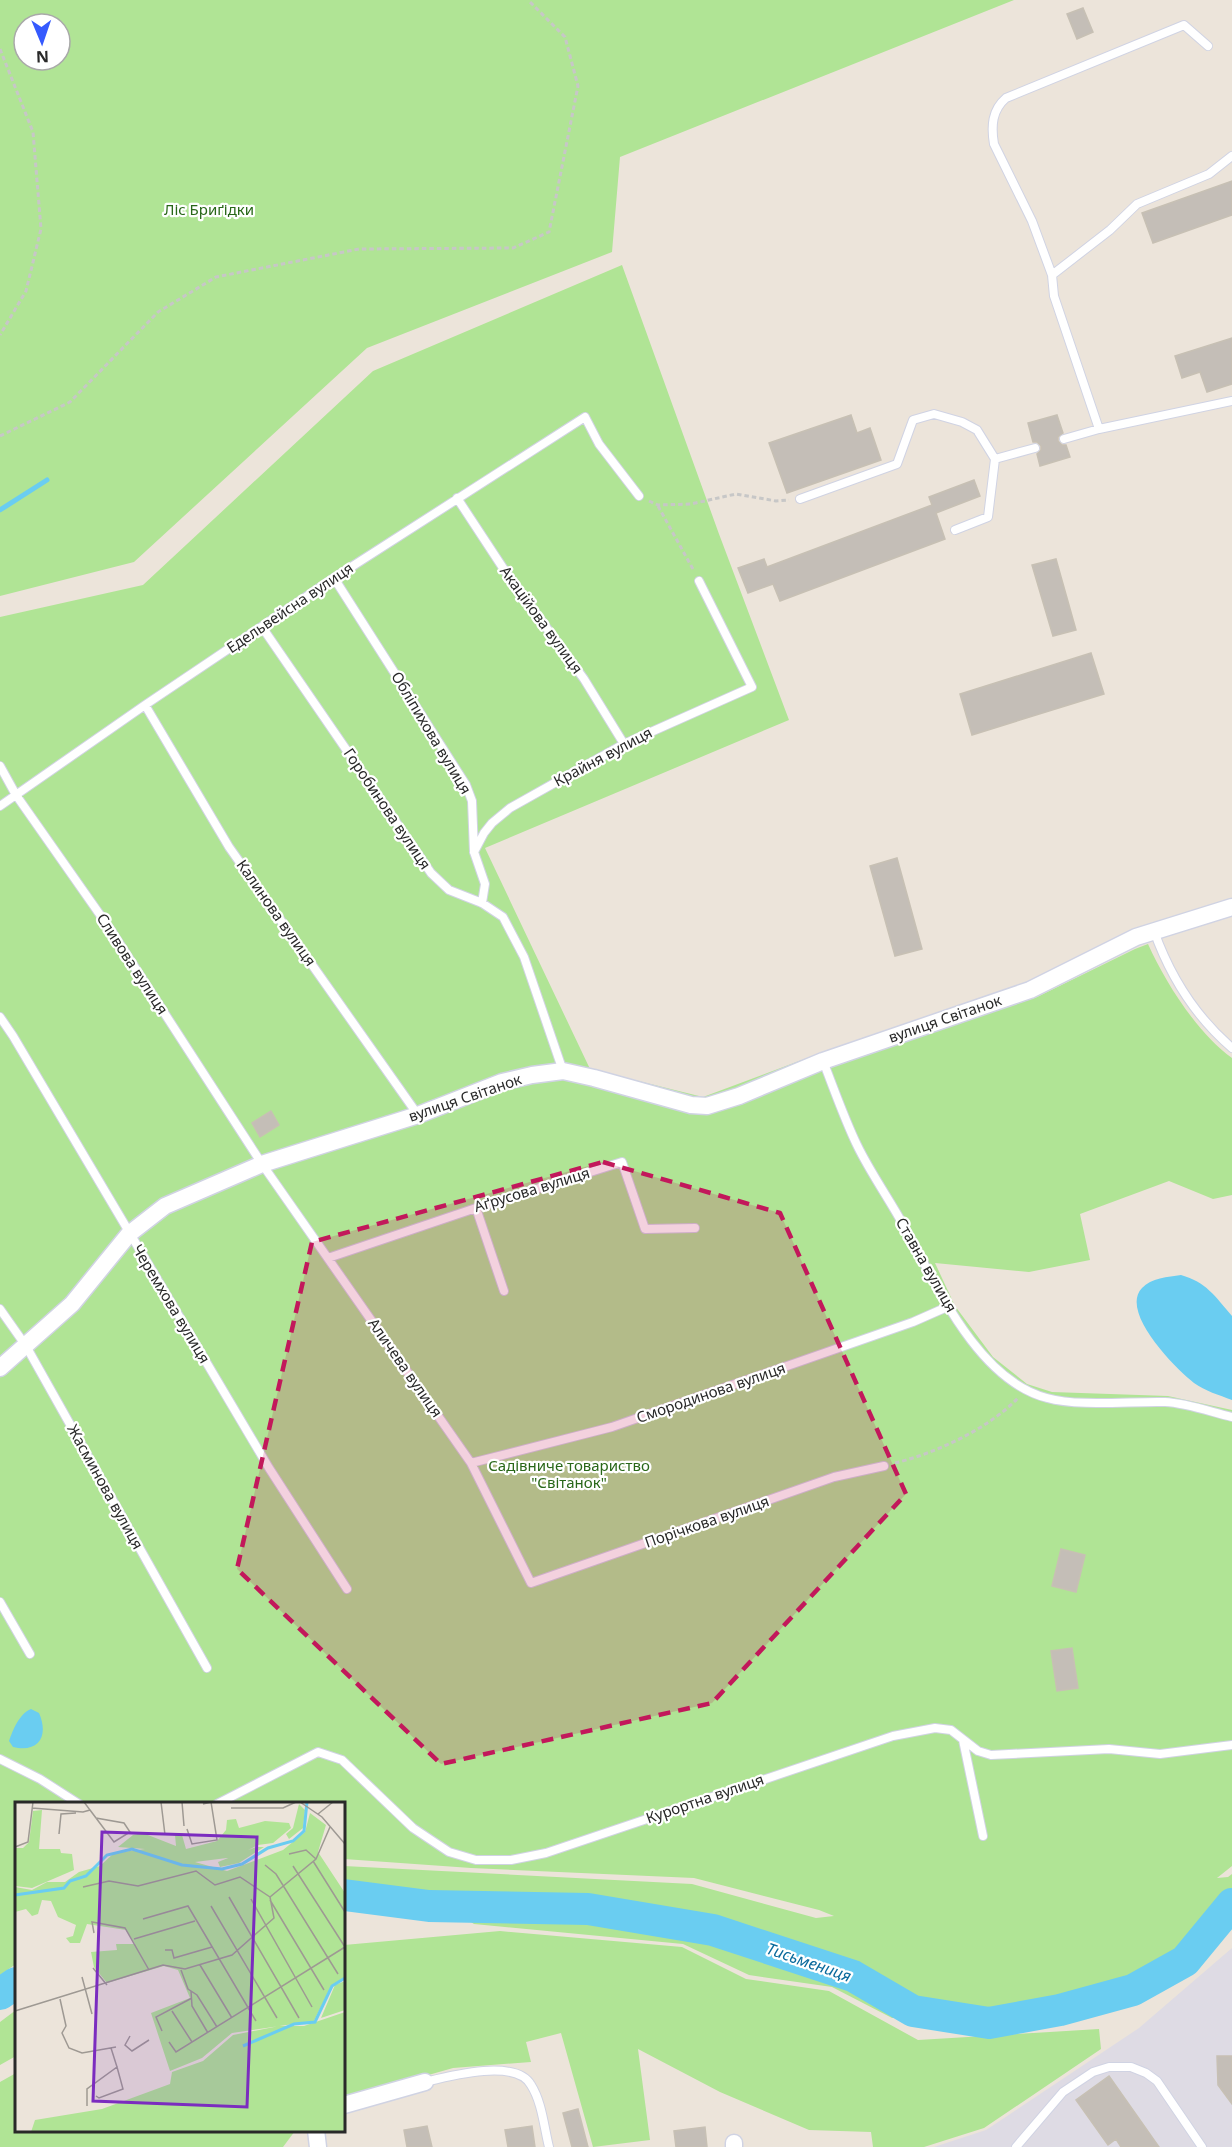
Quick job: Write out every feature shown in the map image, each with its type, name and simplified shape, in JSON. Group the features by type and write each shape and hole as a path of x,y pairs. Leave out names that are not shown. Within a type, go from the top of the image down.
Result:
{"street":[{"name":"вулиця Світанок","path":"0,1368 72,1304 129,1234 165,1206 262,1164 418,1115 502,1082 563,1071 691,1105 707,1106 739,1096 823,1061 1030,990 1136,937 1232,907"},
{"path":"345,2105 425,2082"},
{"path":"316,2132 318,2147"}],"lane":[{"path":"1099,429 1054,296 1052,275 1032,221 994,144 993,116 998,105 1006,98 1184,26 1208,46"},
{"path":"1052,275 1110,230 1137,204 1209,174 1232,156"},
{"path":"1064,439 1099,429 1232,401"},
{"path":"800,499 897,465 913,420 934,414 962,422 977,430 995,459 988,517 955,530"},
{"name":"Едельвейсна вулиця","path":"0,806 334,578 585,417 600,444 639,496"},
{"path":"995,459 1035,448"},
{"name":"Акаційова вулиця","path":"457,498 505,571 584,679 624,744"},
{"name":"Обліпихова вулиця","path":"334,578 466,785 472,801 474,852 485,884 482,903"},
{"name":"Крайня вулиця","path":"474,852 492,823 510,808 624,744 752,687 699,581"},
{"name":"Горобинова вулиця","path":"262,627 431,873 449,890 482,903 503,916 524,957 563,1071"},
{"name":"Калинова вулиця","path":"145,705 229,847 418,1115"},
{"name":"Сливова вулиця","path":"0,766 16,795 110,929 262,1164"},
{"path":"1154,931 1164,960 1186,996 1209,1026 1232,1048"},
{"name":"Черемхова вулиця","path":"0,1017 269,1468 347,1589"},
{"name":"Ставна вулиця","path":"823,1061 858,1146 947,1307 990,1364 1025,1390 1048,1399 1168,1402 1232,1417"},
{"name":"Аґрусова вулиця","path":"328,1258 622,1162 645,1229 695,1228"},
{"name":"Аличева вулиця","path":"262,1164 471,1463 531,1583"},
{"path":"476,1208 504,1291"},
{"name":"Смородинова вулиця","path":"471,1463 612,1427 913,1322 947,1307"},
{"name":"Жасминова вулиця","path":"0,1309 26,1346 207,1668"},
{"name":"Порічкова вулиця","path":"531,1583 834,1477 884,1466"},
{"path":"0,1602 30,1654"},
{"name":"Курортна вулиця","path":"219,1802 318,1752 342,1760 413,1828 449,1852 476,1860 511,1860 546,1853 893,1736 935,1728 951,1730 978,1751 991,1755 1109,1749 1160,1754 1232,1745"},
{"path":"963,1740 983,1836"},
{"path":"0,1759 40,1779 77,1802"},
{"path":"1016,2147 1063,2092 1093,2072 1109,2067 1131,2067 1146,2073 1157,2081 1202,2147"},
{"path":"425,2082 461,2074 493,2071 505,2071 525,2077 531,2083 535,2093 549,2147"}],"path":[{"path":"0,436 70,402 158,312 216,277 359,249 513,248 549,232 578,86 565,37 528,0"},
{"path":"0,49 33,132 41,229 26,291 0,335"},
{"path":"639,496 658,505 691,504 736,494 776,501 800,499"},
{"path":"658,505 699,581"},
{"path":"884,1466 929,1453 967,1434 1001,1413 1025,1390"}],"highlighted area":[{"path":"603,1162 780,1213 906,1494 712,1703 441,1764 237,1569 312,1242"}],"shaded area":[{"path":"1232,1948 1232,2147 934,2147 986,2130 1139,2028"}],"green space":[{"name":"Ліс Бриґідки","path":"0,0 1014,0 620,157 612,252 367,348 134,562 0,596"},
{"name":"Садівниче товариство \"Світанок\"","path":"622,265 789,720 485,848 590,1069 703,1097 831,1049 838,1065 1037,997 1148,944 1173,990 1195,1021 1219,1048 1232,1058 1232,1195 1213,1199 1169,1181 1080,1214 1090,1260 1029,1272 935,1263 955,1306 993,1357 1027,1384 1052,1392 1168,1396 1232,1410 1232,1866 1217,1878 1228,1877 1232,1874 1232,1890 1179,1953 1129,1984 1058,2004 990,2013 892,2018 832,1987 749,1975 683,1944 474,1924 433,1898 345,1889 345,1866 692,1884 816,1918 834,1916 819,1910 694,1878 471,1868 345,1859 345,1802 15,1802 15,1965 0,1975 0,617 143,585 373,371"},
{"path":"500,1931 682,1947 746,1979 829,1991 918,2040 1099,2029 1101,2049 984,2128 924,2147 873,2147 871,2132 809,2130 720,2092 638,2049 650,2140 593,2147 561,2033 526,2042 531,2062 453,2068 345,2099 345,1945"},
{"path":"15,2011 15,2057 0,2065 0,2022"},
{"path":"15,2074 15,2132 294,2132 283,2147 0,2147 0,2082"}],"water":[{"path":"1181,1275 1204,1286 1232,1316 1232,1400 1194,1383 1175,1366 1153,1339 1138,1311 1137,1298 1142,1288 1160,1278"},
{"path":"31,1709 39,1713 42,1721 40,1741 29,1747 13,1747 9,1741 15,1727 20,1718"}],"building":[{"path":"1083,8 1093,32 1077,39 1067,14"},
{"path":"1232,181 1232,215 1153,243 1142,213"},
{"path":"1232,338 1232,384 1207,392 1200,372 1182,378 1175,356"},
{"path":"851,415 857,433 870,428 881,460 787,493 769,443"},
{"path":"1057,415 1063,433 1058,437 1058,441 1066,445 1070,457 1040,466 1037,454 1041,446 1033,442 1028,423"},
{"path":"974,480 980,496 936,513 945,539 780,601 773,584 748,593 738,568 764,559 767,567 932,505 929,497"},
{"path":"1056,559 1076,630 1053,636 1032,565"},
{"path":"1091,653 1104,694 972,735 960,694"},
{"path":"897,858 922,949 895,956 870,866"},
{"path":"271,1111 279,1125 260,1137 252,1123"},
{"path":"1061,1549 1085,1555 1076,1592 1052,1586"},
{"path":"1072,1648 1078,1688 1057,1691 1051,1651"},
{"path":"1217,2056 1232,2056 1232,2104 1218,2085"},
{"path":"1109,2076 1159,2147 1121,2147 1116,2139 1108,2145 1076,2100"},
{"path":"578,2109 588,2147 572,2147 563,2113"},
{"path":"427,2126 432,2147 407,2147 404,2130"},
{"path":"532,2126 535,2147 508,2147 505,2130"},
{"path":"705,2127 707,2147 676,2147 674,2131"}],"waterway":[{"path":"0,510 47,480"},
{"name":"Тисьмениця","path":"345,1895 429,1906 588,1909 713,1930 853,1976 913,2011 989,2023 1060,2010 1133,1990 1185,1961 1232,1904"},
{"name":"Тисьмениця","path":"0,1994 15,1984"}]}
